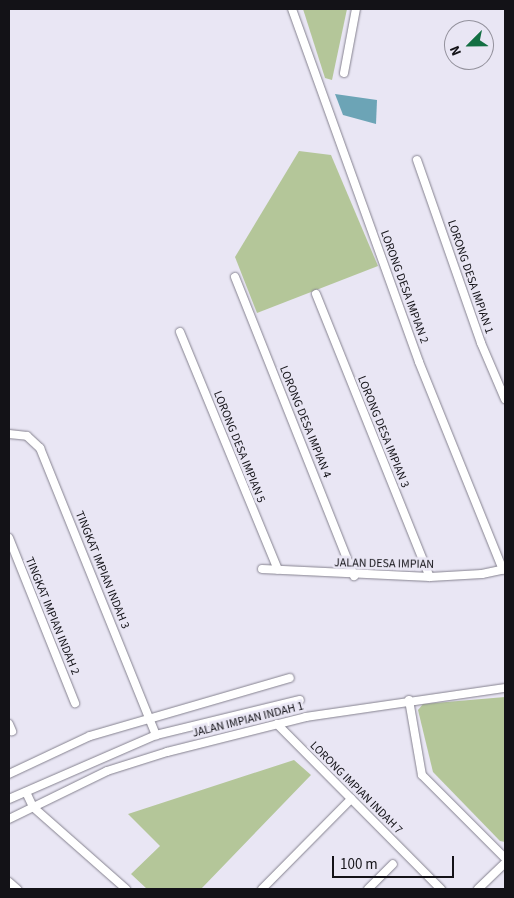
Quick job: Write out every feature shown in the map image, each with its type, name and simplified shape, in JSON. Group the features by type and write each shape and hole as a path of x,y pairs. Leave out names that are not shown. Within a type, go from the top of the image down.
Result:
{"street":[{"name":"LORONG DESA IMPIAN 2","path":"292,9 419,362 504,569"},
{"path":"344,73 356,9"},
{"name":"LORONG DESA IMPIAN 1","path":"417,160 482,343 505,399"},
{"name":"LORONG DESA IMPIAN 4","path":"235,277 354,576"},
{"name":"LORONG DESA IMPIAN 3","path":"316,294 430,577"},
{"name":"LORONG DESA IMPIAN 5","path":"180,332 278,570"},
{"name":"TINGKAT IMPIAN INDAH 3","path":"9,434 27,436 40,448 156,735"},
{"name":"TINGKAT IMPIAN INDAH 2","path":"9,538 76,703"},
{"name":"JALAN DESA IMPIAN","path":"262,569 354,576 430,577 504,569"},
{"path":"9,774 90,736 149,717 290,678"},
{"name":"JALAN IMPIAN INDAH 1","path":"9,819 107,770 277,724 409,700 505,688"},
{"name":"JALAN IMPIAN INDAH 1","path":"9,800 156,735 300,700"},
{"path":"409,700 422,775 505,858"},
{"name":"LORONG IMPIAN INDAH 7","path":"277,724 441,889"},
{"path":"26,792 33,807 126,889"},
{"path":"262,889 351,799"},
{"path":"478,889 505,863"},
{"path":"368,889 393,864"},
{"path":"9,882 17,889"}],"green space":[{"path":"303,9 347,9 332,80 325,78"},
{"path":"299,151 331,155 378,266 257,313 235,257"},
{"path":"505,697 505,842 500,841 433,772 418,710 423,704"},
{"path":"294,760 311,775 201,889 147,889 131,874 160,846 128,814"}],"water":[{"path":"335,94 377,100 376,124 343,115"}]}
